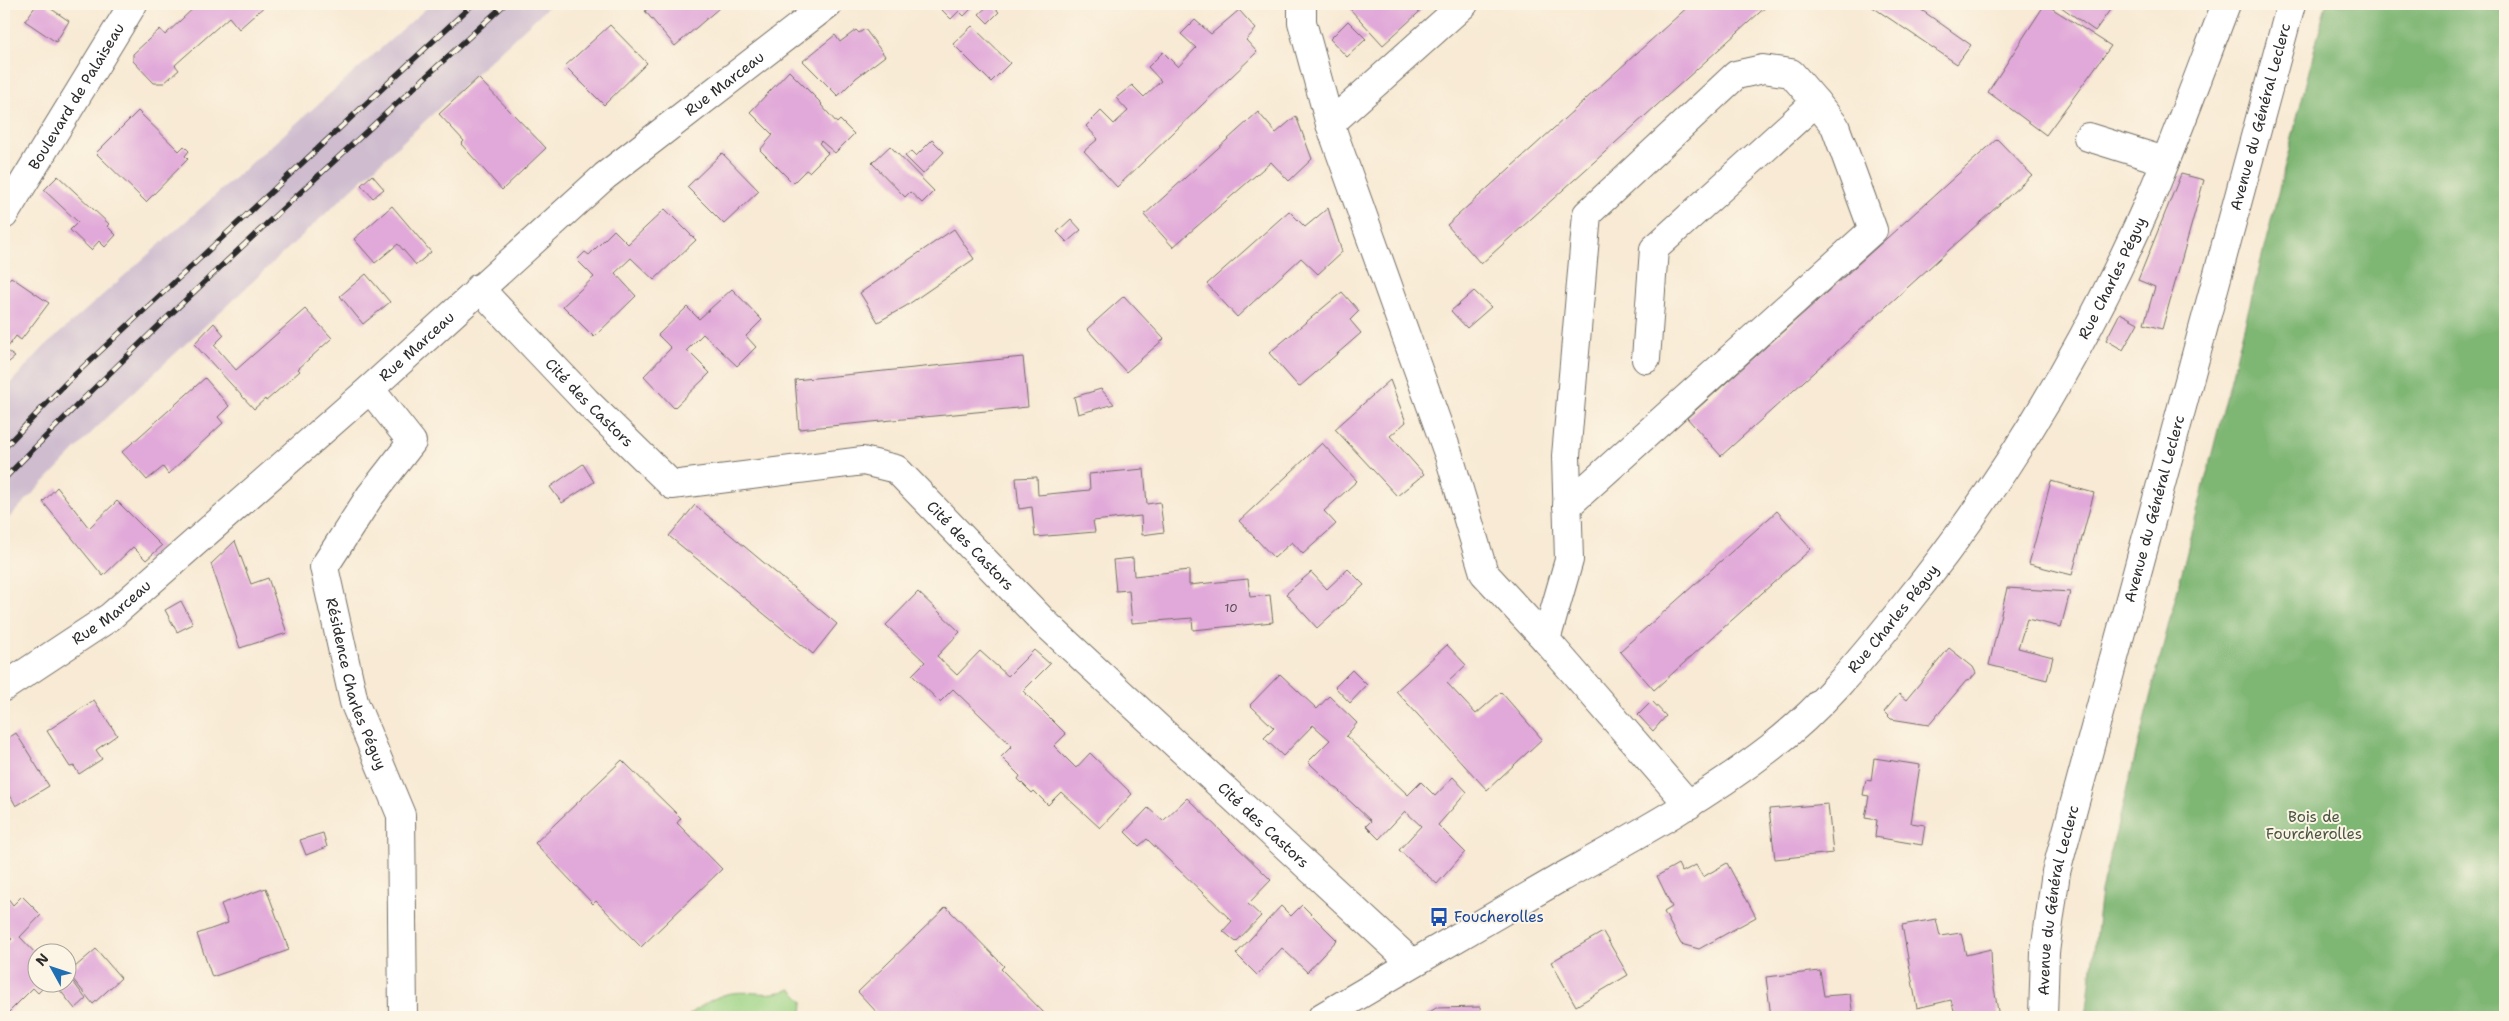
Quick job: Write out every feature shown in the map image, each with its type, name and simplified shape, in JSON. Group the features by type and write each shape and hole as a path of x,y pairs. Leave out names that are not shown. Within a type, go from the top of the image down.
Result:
{"street":[{"name":"Boulevard de Palaiseau","path":"4,215 133,4"},
{"name":"Rue Marceau","path":"4,687 110,617 370,389 479,288 605,176 828,4"},
{"path":"1322,4 1302,13 1330,124 1449,456 1484,573 1546,640 1689,805"},
{"path":"1330,124 1464,4"},
{"name":"Rue Charles Péguy","path":"1322,1017 1412,963 1689,805 1769,749 1803,721 1856,665 1962,530 2028,435 2080,342 2120,262 2165,161 2226,4"},
{"name":"Avenue du Général Leclerc","path":"2043,1017 2044,952 2056,872 2291,4"},
{"path":"1546,640 1569,560 1567,506 1566,456 1587,214 1736,76 1763,69 1791,73 1835,126 1873,230 1567,506"},
{"path":"1646,359 1654,248 1816,102"},
{"path":"2088,137 2165,161"},
{"name":"Cité des Castors","path":"479,288 586,401 672,485 863,461 896,469 1044,622 1412,963"},
{"name":"Résidence Charles Péguy","path":"370,389 412,442 370,496 324,567 354,702 401,815 403,1017"}],"shaded area":[{"path":"431,4 551,4 107,417 4,523 4,390 45,346"}],"green space":[{"name":"Bois de Fourcherolles","path":"2326,4 2505,4 2505,1017 2086,1017 2101,891"},
{"path":"791,989 803,1001 802,1017 687,1017 708,1002 726,994 740,992 774,993"}],"building":[{"path":"37,4 48,4 47,6 69,21 56,42 25,21"},
{"path":"198,4 267,4 239,29 229,17 175,65 179,70 164,83 154,83 133,61 133,54 160,29 165,35"},
{"path":"654,4 715,4 719,8 675,46 645,11"},
{"path":"936,4 976,4 964,16 959,11 951,19"},
{"path":"990,4 999,12 988,23 979,14"},
{"path":"1356,4 1428,4 1383,45 1350,9"},
{"path":"1691,4 1769,4 1481,264 1447,225"},
{"path":"1868,4 1913,4 1971,45 1957,64"},
{"path":"2045,4 2111,46 2046,135 1988,92"},
{"path":"2057,4 2114,4 2095,31"},
{"path":"1239,10 1256,29 1246,40 1257,52 1117,187 1084,151 1098,139 1086,126 1101,111 1114,124 1128,111 1116,98 1132,85 1144,97 1161,81 1148,67 1163,52 1178,67 1196,48 1181,34 1195,20 1211,34"},
{"path":"1348,21 1366,39 1347,57 1330,39"},
{"path":"610,25 647,63 604,105 565,66"},
{"path":"972,26 1010,63 991,82 953,44"},
{"path":"865,29 885,56 856,78 838,96 803,61 835,35 840,42 856,30 859,33"},
{"path":"789,71 822,104 837,123 840,120 854,134 835,153 821,141 819,143 828,153 809,172 806,170 793,183 760,150 773,135 750,112"},
{"path":"478,78 546,148 502,190 461,144 464,141 439,114"},
{"path":"138,111 179,151 184,146 189,151 185,156 188,159 146,202 96,153"},
{"path":"1258,112 1276,133 1296,116 1312,159 1289,181 1271,162 1173,247 1144,215"},
{"path":"1997,139 2032,175 1721,456 1687,418"},
{"path":"932,140 944,152 923,174 905,156 911,151 916,156"},
{"path":"890,146 934,191 922,203 910,192 905,197 872,163"},
{"path":"722,153 759,191 724,224 687,187"},
{"path":"2181,174 2204,180 2162,329 2144,324 2155,287 2138,280"},
{"path":"372,175 384,189 373,198 361,185"},
{"path":"58,176 109,224 107,226 116,235 105,247 99,241 91,250 70,230 78,222 44,190"},
{"path":"392,206 431,252 416,265 398,244 375,263 354,239"},
{"path":"1328,208 1342,252 1318,274 1301,258 1237,317 1207,284 1289,211 1305,227"},
{"path":"665,209 696,240 654,280 631,258 615,273 636,296 594,337 563,306 594,277 577,260 585,252 589,255 614,230 628,244"},
{"path":"1071,219 1081,230 1067,242 1057,232"},
{"path":"954,229 974,259 906,306 878,322 860,293"},
{"path":"366,274 390,302 363,324 340,296"},
{"path":"11,277 49,303 21,340 16,336 8,347 4,344 4,286"},
{"path":"732,289 762,320 746,336 756,347 737,366 703,334 687,350 710,373 674,408 644,376 671,348 658,335 687,307 699,319"},
{"path":"1474,291 1491,307 1467,328 1451,311"},
{"path":"1342,292 1359,311 1350,320 1361,333 1299,387 1269,353"},
{"path":"1124,296 1164,339 1126,372 1087,329"},
{"path":"305,309 332,338 298,369 300,371 254,409 194,344 214,323 224,335 214,345 236,370"},
{"path":"2120,313 2138,323 2123,350 2106,340"},
{"path":"4,349 15,357 4,366"},
{"path":"1023,357 1028,407 799,429 795,380"},
{"path":"205,378 229,406 218,417 223,423 168,474 163,467 147,480 122,452"},
{"path":"1390,380 1406,422 1390,436 1424,474 1397,496 1335,429"},
{"path":"1101,389 1114,404 1078,414 1074,397"},
{"path":"1322,443 1357,481 1324,511 1336,524 1303,554 1292,542 1274,558 1239,521"},
{"path":"583,464 594,482 562,503 550,487"},
{"path":"1144,469 1147,504 1160,502 1164,532 1142,535 1141,516 1093,521 1095,532 1035,537 1032,507 1019,509 1016,478 1037,477 1038,495 1090,490 1089,474"},
{"path":"2051,481 2094,493 2072,575 2029,564"},
{"path":"57,487 89,528 117,501 162,546 146,560 133,547 103,576 43,502"},
{"path":"695,505 837,624 813,654 669,536"},
{"path":"1777,511 1811,549 1654,690 1620,651"},
{"path":"235,541 251,584 268,578 287,633 240,648 211,564"},
{"path":"1133,558 1134,576 1189,570 1189,585 1248,579 1250,597 1270,595 1273,622 1193,630 1192,618 1132,623 1129,590 1116,591 1113,560"},
{"path":"1348,569 1364,585 1317,628 1286,594 1311,572 1327,589"},
{"path":"2007,588 2070,592 2061,627 2027,619 2018,648 2053,657 2047,680 1989,665"},
{"path":"918,592 960,632 937,656 957,675 980,651 1008,676 1034,650 1050,664 1023,691 1066,734 1054,746 1076,768 1090,753 1132,794 1100,828 1061,792 1048,805 1034,791 1032,793 1018,779 1020,776 1001,757 1012,746 953,689 940,702 912,675 925,662 886,625"},
{"path":"181,601 193,624 177,632 165,610"},
{"path":"1447,645 1466,665 1447,683 1476,714 1501,692 1542,739 1487,790 1396,691"},
{"path":"1949,648 1973,667 1976,673 1970,680 1966,681 1929,725 1891,719 1884,712 1899,694 1906,700"},
{"path":"1352,670 1367,685 1350,703 1335,687"},
{"path":"1280,674 1317,709 1329,696 1357,723 1346,736 1408,795 1421,782 1435,796 1453,777 1467,792 1438,825 1465,852 1437,884 1399,850 1421,826 1405,811 1379,839 1366,826 1371,821 1308,762 1330,740 1313,725 1283,756 1264,738 1274,728 1250,705"},
{"path":"94,700 117,735 96,750 102,759 79,774 74,766 70,767 47,731"},
{"path":"1652,701 1666,716 1653,731 1638,715"},
{"path":"16,733 49,786 16,806 10,795 4,799 4,741"},
{"path":"1874,758 1920,765 1911,823 1925,825 1922,845 1875,837 1877,820 1865,818 1869,796 1863,795 1866,780 1871,781"},
{"path":"622,760 681,818 677,823 722,869 641,947 596,901 593,904 535,843"},
{"path":"1187,798 1271,880 1248,904 1261,916 1236,942 1223,931 1232,921 1147,839 1139,846 1125,832 1148,808 1163,821"},
{"path":"1828,804 1833,853 1775,859 1769,809"},
{"path":"323,833 327,847 306,855 300,840"},
{"path":"1727,863 1756,917 1699,949 1681,944 1664,912 1672,907 1657,876 1678,864 1682,872 1696,865 1703,877"},
{"path":"266,888 289,950 212,977 197,934 228,923 221,904"},
{"path":"4,893 13,905 22,896 41,915 20,937 28,945 28,993 4,1017 4,947 12,939 4,931"},
{"path":"1302,905 1337,940 1307,972 1282,948 1257,975 1236,954 1281,906 1291,916"},
{"path":"946,907 1004,966 1001,969 1048,1017 881,1017 858,992"},
{"path":"1936,919 1940,936 1961,933 1966,955 1991,949 1992,976 1999,1017 1956,1017 1951,1000 1917,1008 1902,925"},
{"path":"1603,932 1628,975 1576,1006 1551,962"},
{"path":"96,949 121,978 93,1004 78,985 78,964"},
{"path":"1820,971 1824,996 1850,994 1853,1017 1771,1017 1766,977"},
{"path":"78,988 86,999 75,1009 63,994 78,994"},
{"path":"1480,1007 1481,1017 1421,1017 1436,1008"}],"railway":[{"path":"4,448 67,382 473,4"},
{"path":"4,479 188,297 505,4"}],"place":[{"name":"Foucherolles","path":"1439,917"}]}
